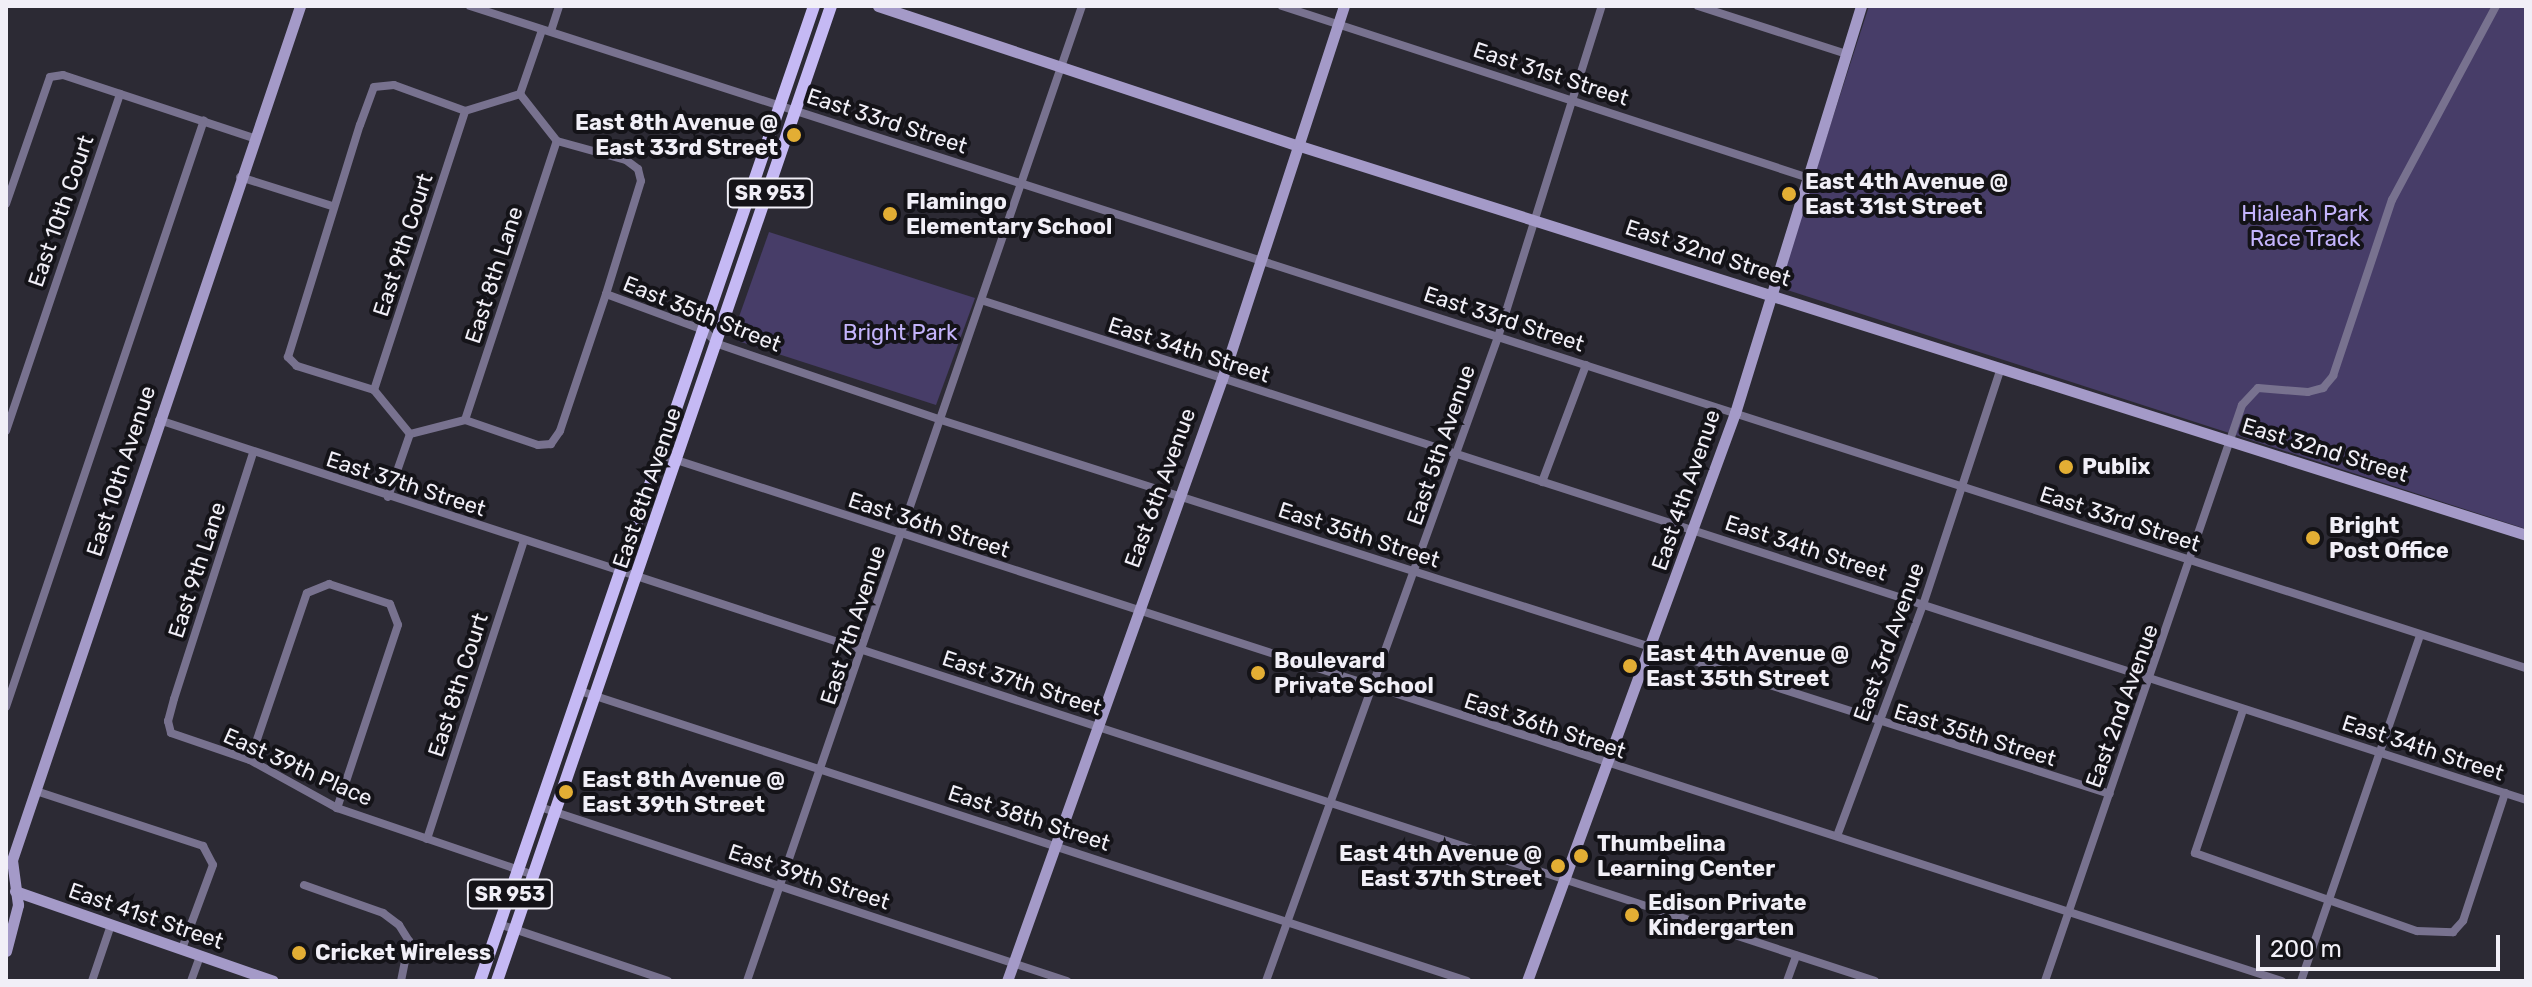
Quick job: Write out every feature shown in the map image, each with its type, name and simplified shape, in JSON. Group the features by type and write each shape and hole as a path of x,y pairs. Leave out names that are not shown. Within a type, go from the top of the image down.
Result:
{"main road":[{"name":"East 8th Avenue","path":"480,981 814,6"},
{"name":"East 8th Avenue","path":"497,981 798,111 831,6"}],"street":[{"name":"East 10th Avenue","path":"6,951 16,922 10,890 12,860 300,6"},
{"name":"East 33rd Street","path":"470,6 1262,258 2191,562 2526,668"},
{"path":"520,94 559,6"},
{"name":"East 32nd Street","path":"878,6 1300,146 2526,535"},
{"name":"East 7th Avenue","path":"747,981 824,769 941,420 1025,184 1082,6"},
{"name":"East 31st Street","path":"1282,6 1809,178"},
{"name":"East 6th Avenue","path":"1007,981 1135,613 1222,379 1344,6"},
{"name":"East 5th Avenue","path":"1266,981 1498,337 1602,6"},
{"path":"1698,6 1847,54"},
{"name":"East 4th Avenue","path":"1527,981 1735,413 1861,6"},
{"name":"East 2nd Avenue","path":"2045,981 2153,677 2242,405 2258,388 2308,392 2323,388 2333,376 2392,200 2496,6"},
{"path":"6,204 50,77 63,75 254,138"},
{"path":"410,434 374,390 297,366 288,357 332,206 374,87 394,85 465,111 520,94"},
{"name":"East 10th Court","path":"6,431 9,414 120,94"},
{"path":"410,434 465,420 538,445 551,444 560,431 606,294 641,181 638,169 626,160 557,141 520,94"},
{"name":"East 9th Court","path":"374,390 465,111"},
{"path":"6,707 204,120"},
{"name":"East 8th Lane","path":"465,420 557,141"},
{"path":"240,177 332,206"},
{"name":"East 35th Street","path":"606,294 704,330 718,344 941,420 1415,571 1878,724 2110,794"},
{"name":"East 34th Street","path":"984,301 2526,800"},
{"path":"1542,482 1586,365"},
{"name":"East 3rd Avenue","path":"1837,836 1923,605 2001,368"},
{"name":"East 37th Street","path":"159,420 620,573 1097,726 1329,807 1875,981"},
{"path":"388,497 410,434"},
{"name":"East 9th Lane","path":"174,699 253,453"},
{"name":"East 36th Street","path":"661,455 1135,613 2282,981"},
{"name":"East 8th Court","path":"427,839 524,541"},
{"path":"250,760 307,593 317,584 390,604 397,616 337,808"},
{"path":"2301,981 2420,635"},
{"name":"East 38th Street","path":"580,691 1467,981"},
{"name":"East 39th Place","path":"174,699 168,721 171,733 250,760 337,808 534,875"},
{"path":"2243,710 2195,853 2417,931 2453,932 2463,921 2505,793"},
{"path":"36,791 203,846 213,865 182,949"},
{"name":"East 39th Street","path":"540,807 1067,981"},
{"path":"304,885 383,913 409,941 401,981"},
{"name":"East 41st Street","path":"10,890 273,981"},
{"path":"499,924 668,981"},
{"path":"92,981 111,925"},
{"path":"191,981 200,956"},
{"path":"1787,981 1796,956"}],"green space":[{"name":"Hialeah Park Race Track","path":"1869,6 2526,6 2526,529 1778,287"},
{"name":"Bright Park","path":"769,232 975,298 936,405 738,341 734,331"}],"place":[{"name":"East 8th Avenue @ East 33rd Street","path":"794,135"},
{"name":"East 4th Avenue @ East 31st Street","path":"1789,194"},
{"name":"Flamingo Elementary School","path":"890,214"},
{"name":"Publix","path":"2066,467"},
{"name":"Bright Post Office","path":"2313,538"},
{"name":"East 4th Avenue @ East 35th Street","path":"1630,666"},
{"name":"Boulevard Private School","path":"1258,673"},
{"name":"East 8th Avenue @ East 39th Street","path":"566,792"},
{"name":"Thumbelina Learning Center","path":"1581,856"},
{"name":"East 4th Avenue @ East 37th Street","path":"1558,866"},
{"name":"Edison Private Kindergarten","path":"1632,915"},
{"name":"Cricket Wireless","path":"299,953"}]}
